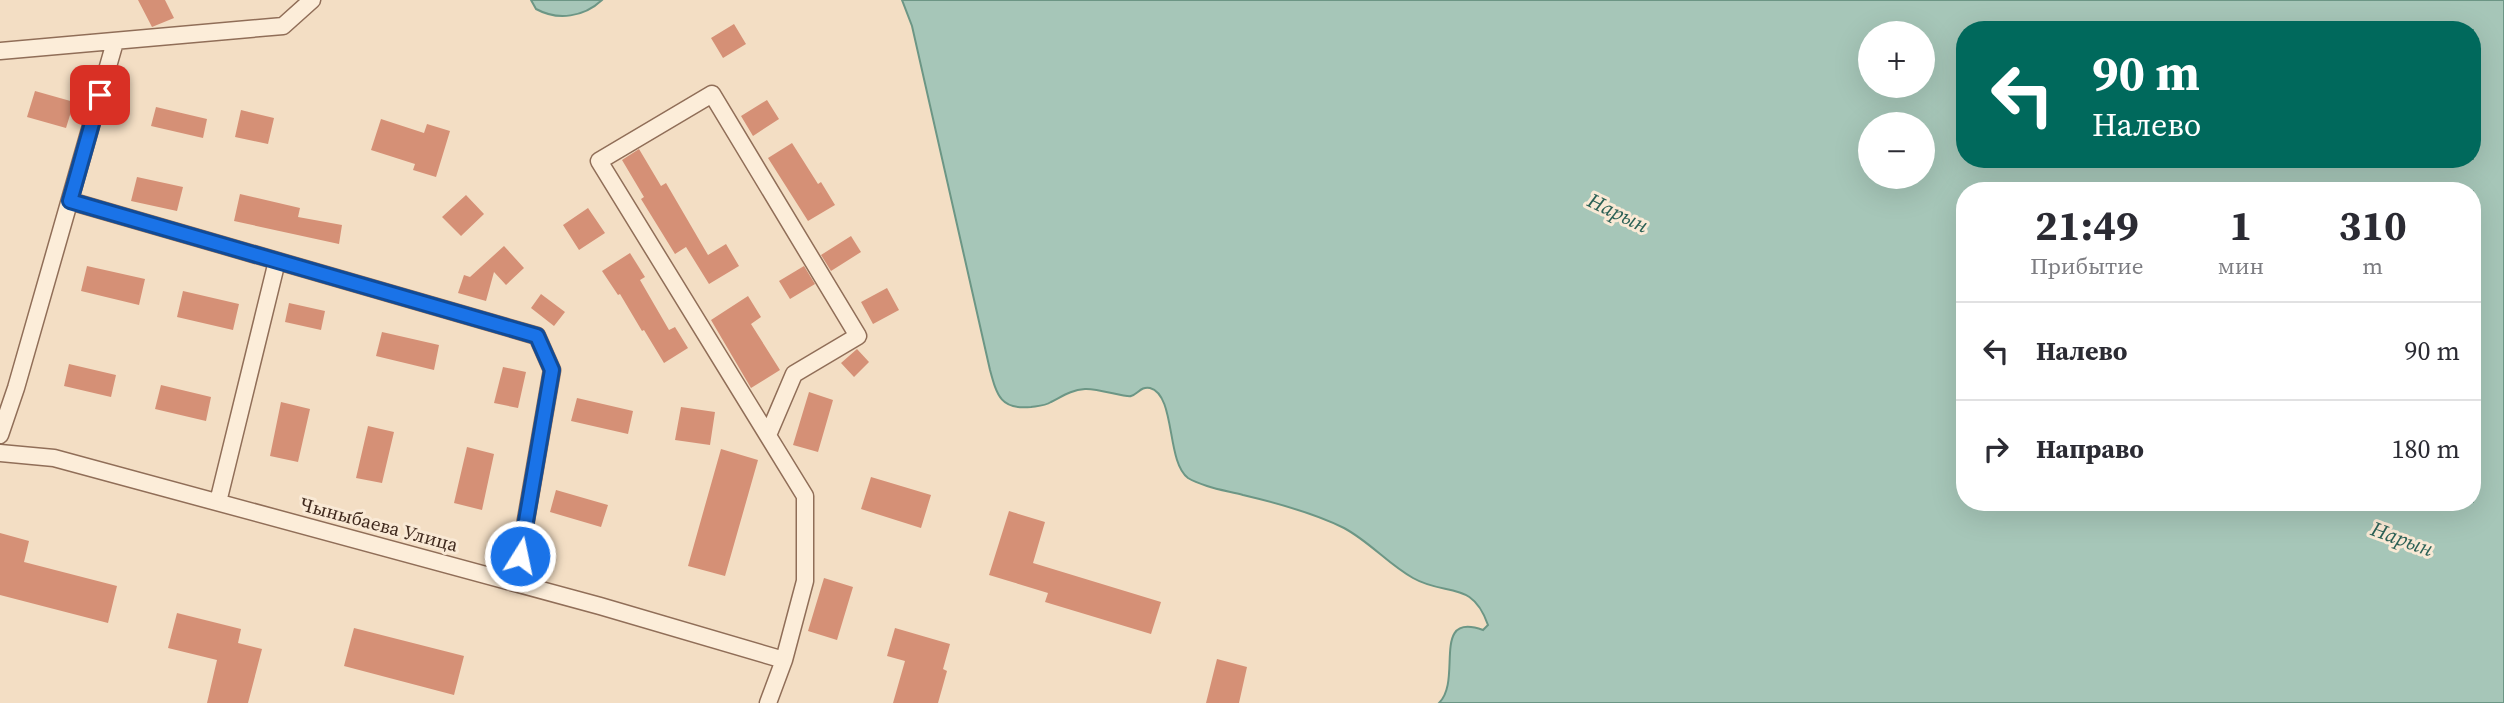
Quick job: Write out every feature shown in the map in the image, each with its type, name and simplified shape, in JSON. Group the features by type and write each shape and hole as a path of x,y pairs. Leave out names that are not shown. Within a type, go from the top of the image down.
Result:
{"street":[{"path":"0,51 116,43 283,26 312,0"},
{"path":"0,435 116,43"},
{"path":"768,435 794,374 858,336 712,94 599,161 805,496 805,581 784,660 768,703"},
{"path":"70,201 537,336 552,370 515,583"},
{"path":"218,502 277,261"},
{"name":"Чыныбаева Улица","path":"0,453 54,458 515,583 784,660"}],"water":[{"path":"531,0 602,0 587,10 562,16 536,9"},
{"name":"Нарын","path":"902,0 2504,0 2504,703 1439,703 1446,692 1452,639 1457,630 1467,627 1483,630 1488,625 1482,611 1466,595 1413,578 1344,528 1295,509 1188,478 1176,458 1164,403 1158,393 1150,388 1128,396 1090,389 1080,390 1046,404 1021,407 1007,403 995,387 912,26"}],"building":[{"path":"138,0 165,0 174,18 152,27"},
{"path":"734,24 746,44 723,58 711,38"},
{"path":"35,91 74,102 66,128 27,117"},
{"path":"767,100 779,119 753,136 741,116"},
{"path":"156,107 207,119 203,138 151,126"},
{"path":"241,110 274,118 268,144 235,137"},
{"path":"381,119 424,133 427,124 450,131 436,177 413,170 415,164 371,150"},
{"path":"792,143 835,205 808,221 768,158"},
{"path":"639,149 661,186 666,183 708,255 726,244 739,266 709,284 686,247 675,254 641,199 644,197 622,160"},
{"path":"137,177 183,187 177,211 131,201"},
{"path":"240,194 300,208 298,217 342,225 339,244 234,221"},
{"path":"466,195 484,214 461,236 442,217"},
{"path":"588,208 605,233 579,250 563,225"},
{"path":"851,236 861,252 831,271 821,255"},
{"path":"504,246 524,268 506,285 494,272 486,301 458,293 464,275 470,277"},
{"path":"630,253 645,277 640,280 669,330 675,327 688,348 664,363 602,271"},
{"path":"87,266 145,279 139,305 81,291"},
{"path":"804,266 815,284 790,299 779,281"},
{"path":"887,288 899,310 873,324 861,302"},
{"path":"183,291 239,304 233,330 177,317"},
{"path":"541,294 565,312 554,326 531,308"},
{"path":"748,296 761,317 751,324 780,370 751,388 711,320"},
{"path":"289,303 325,311 321,330 285,322"},
{"path":"382,332 439,345 434,370 376,356"},
{"path":"857,349 869,362 854,377 841,363"},
{"path":"69,364 116,375 111,397 64,386"},
{"path":"503,367 526,372 518,408 494,403"},
{"path":"161,385 211,397 206,421 155,409"},
{"path":"809,392 833,400 818,452 793,445"},
{"path":"577,398 633,411 628,434 571,421"},
{"path":"281,402 310,409 298,462 270,456"},
{"path":"681,407 715,412 710,445 675,440"},
{"path":"368,426 394,432 382,483 356,478"},
{"path":"467,447 494,454 482,510 454,503"},
{"path":"721,449 758,460 725,576 688,566"},
{"path":"871,477 931,495 921,528 861,509"},
{"path":"556,490 608,505 601,527 550,512"},
{"path":"1009,511 1045,522 1033,563 1161,602 1151,634 1045,602 1048,593 989,575"},
{"path":"0,533 29,541 24,562 117,586 108,623 0,595"},
{"path":"824,578 853,587 837,640 808,631"},
{"path":"177,613 241,629 238,643 262,649 248,703 207,703 217,660 168,648"},
{"path":"354,628 464,656 454,695 344,666"},
{"path":"895,628 950,644 943,669 947,671 938,703 893,703 905,661 887,656"},
{"path":"1217,659 1247,667 1239,703 1206,703"}],"route":[{"path":"100,95 70,201 537,336 552,370 520,556"}]}
